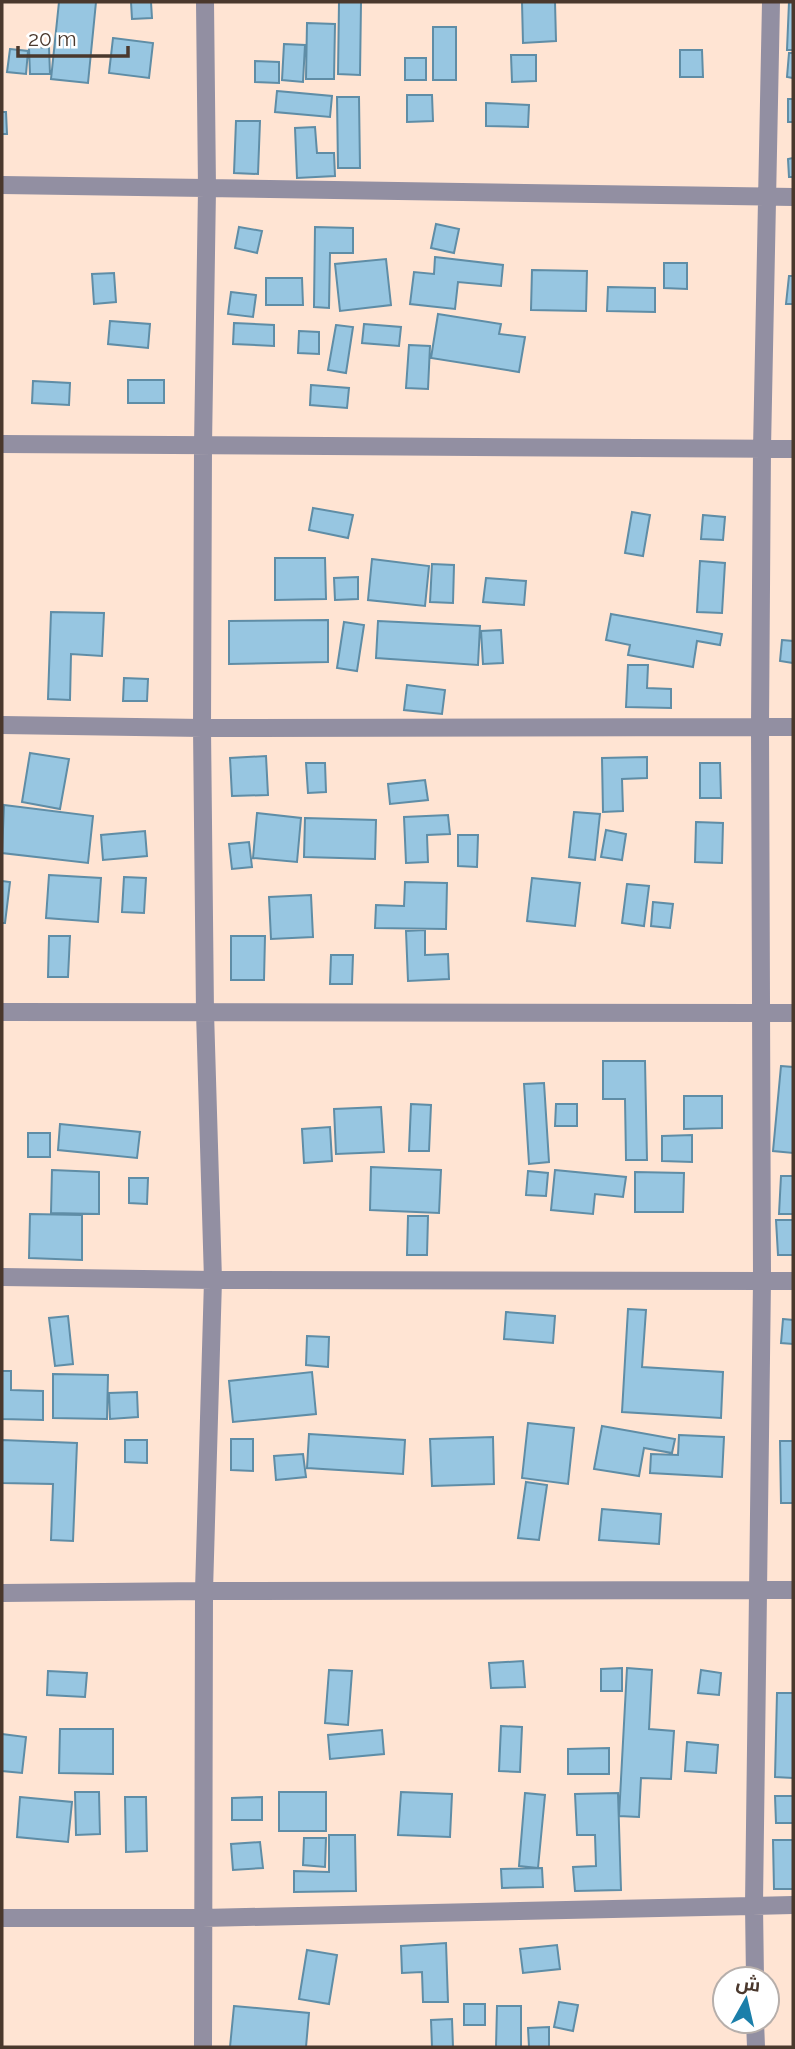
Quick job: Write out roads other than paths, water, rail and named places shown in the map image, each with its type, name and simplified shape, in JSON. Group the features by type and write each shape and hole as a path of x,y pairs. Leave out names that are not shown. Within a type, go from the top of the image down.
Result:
{"street":[{"path":"203,2047 204,1591 213,1280 205,1012 202,727 207,188 205,2"},
{"path":"755,1965 762,1280 762,449 771,2"},
{"path":"2,185 793,197"},
{"path":"2,444 793,449"},
{"path":"2,725 793,727"},
{"path":"2,1012 793,1013"},
{"path":"2,1277 793,1281"},
{"path":"2,1593 793,1590"},
{"path":"2,1917 203,1918 793,1905"}]}
